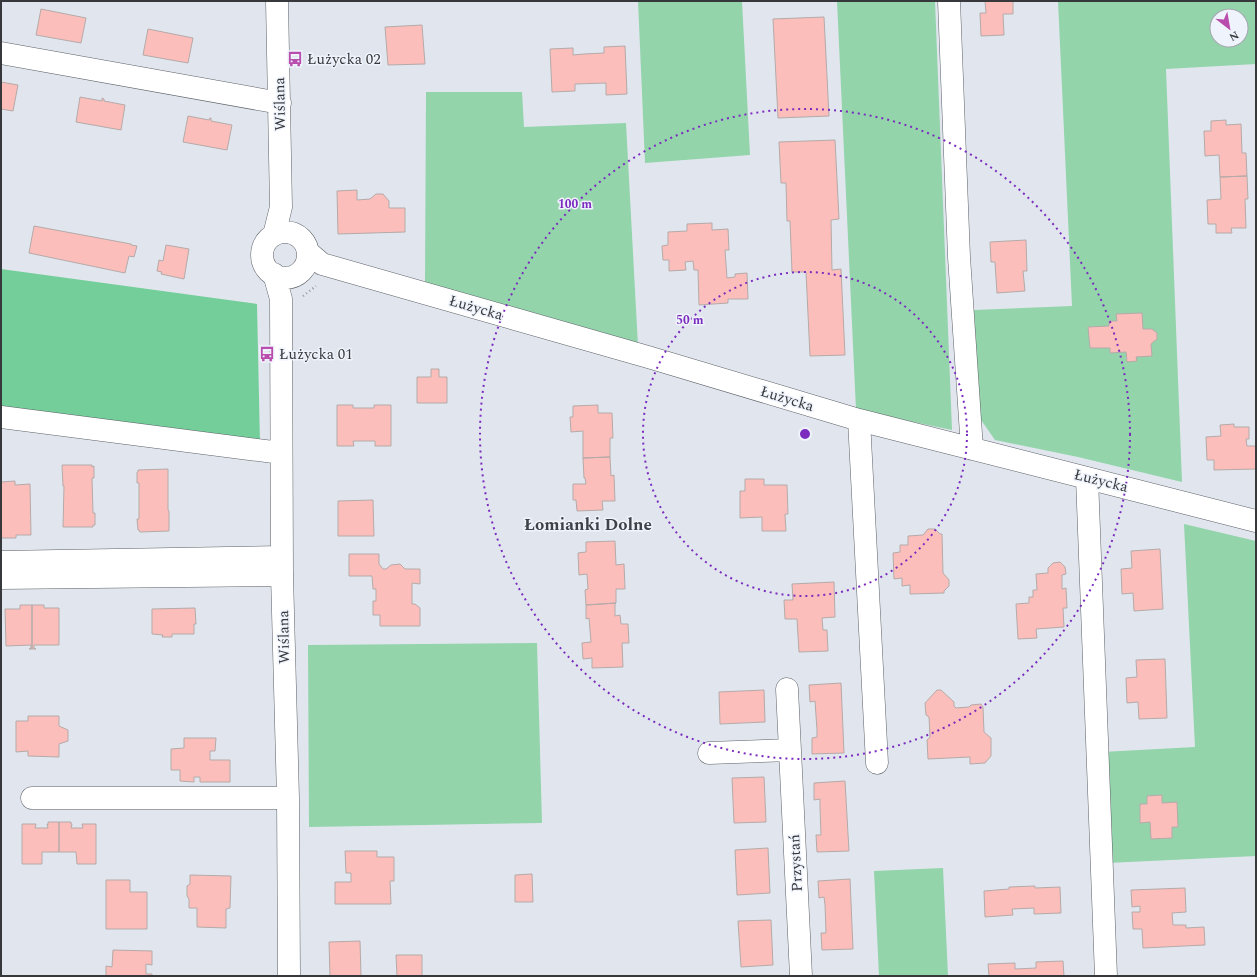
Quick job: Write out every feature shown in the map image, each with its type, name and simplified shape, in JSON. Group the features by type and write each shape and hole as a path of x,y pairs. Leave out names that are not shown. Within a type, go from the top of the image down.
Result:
{"street":[{"name":"Wiślana","path":"277,1 281,207 283,234"},
{"path":"949,1 959,257 972,449"},
{"path":"1,53 280,103"},
{"path":"283,234 298,236 303,240 306,246 300,267 269,270 263,258 265,245 283,234"},
{"name":"Wiślana","path":"289,976 288,798 282,566 281,299 300,267"},
{"name":"Łużycka","path":"300,267 648,357 859,420 1256,521"},
{"path":"1,417 281,453"},
{"path":"859,420 877,763"},
{"path":"1087,478 1106,976"},
{"path":"1,562 282,566"},
{"path":"1,578 282,566"},
{"name":"Przystań","path":"787,689 801,976"},
{"path":"709,754 790,750"},
{"path":"32,798 288,798"}],"green space":[{"path":"638,1 742,1 750,155 645,163"},
{"path":"837,1 935,1 952,430 856,410"},
{"path":"1058,1 1256,1 1256,64 1166,69 1182,482 1078,457 995,440 979,417 974,310 1072,306"},
{"path":"426,92 522,92 524,127 626,123 638,346 425,285"},
{"path":"1,269 257,304 260,444 1,410"},
{"path":"1184,524 1256,541 1256,856 1107,863 1102,752 1195,747"},
{"path":"537,643 542,823 309,827 308,645"},
{"path":"943,868 948,976 879,976 874,871"}],"building":[{"path":"985,1 1013,1 1013,14 1003,14 1004,35 981,36 980,13 986,13"},
{"path":"41,9 86,18 81,43 36,35"},
{"path":"824,17 829,116 778,118 773,19"},
{"path":"422,25 425,64 388,65 385,27"},
{"path":"148,29 193,38 188,63 143,55"},
{"path":"625,46 627,94 606,95 606,83 575,84 575,91 552,92 550,49 573,48 573,55 604,53 604,47"},
{"path":"1,82 18,85 13,111 1,109"},
{"path":"80,97 102,101 102,98 104,101 125,105 121,130 76,122"},
{"path":"188,116 209,120 211,118 211,121 232,125 227,150 183,142"},
{"path":"1226,120 1226,125 1241,124 1242,153 1246,153 1247,176 1220,177 1219,155 1205,156 1204,131 1211,131 1211,121"},
{"path":"835,140 839,219 831,220 832,270 841,269 845,355 810,356 806,272 792,272 790,221 787,221 786,183 781,183 779,142"},
{"path":"1247,176 1248,199 1245,199 1246,228 1231,228 1232,233 1216,233 1216,224 1208,224 1207,200 1221,199 1220,177"},
{"path":"357,190 357,200 370,199 376,194 383,194 389,201 389,208 405,208 405,232 338,234 337,191"},
{"path":"712,223 712,230 728,229 729,250 725,250 727,278 735,277 735,274 747,273 748,299 728,299 728,303 699,305 698,270 694,270 693,261 685,262 686,270 669,271 669,260 663,260 662,246 668,245 668,232 687,231 687,224"},
{"path":"34,226 137,246 134,257 129,256 125,273 29,253"},
{"path":"1026,240 1027,271 1023,271 1025,291 997,293 995,262 991,262 990,242"},
{"path":"166,245 189,249 184,279 161,274 162,272 157,271 159,260 163,261"},
{"path":"1142,313 1143,329 1152,329 1157,333 1157,339 1151,344 1152,356 1136,357 1137,361 1127,362 1126,352 1110,353 1110,348 1090,348 1088,327 1109,326 1109,321 1117,321 1116,314"},
{"path":"431,369 439,369 439,377 447,377 447,403 417,403 417,377 431,377"},
{"path":"337,405 353,405 353,408 374,408 374,405 391,405 391,446 375,446 375,441 353,441 354,446 337,446"},
{"path":"598,405 598,413 612,413 613,438 610,438 610,457 583,458 583,431 571,432 570,417 573,417 573,406"},
{"path":"1234,424 1234,427 1249,427 1249,439 1246,439 1247,446 1256,446 1256,469 1214,470 1214,460 1207,460 1206,437 1221,436 1220,425"},
{"path":"610,457 611,476 614,475 615,501 602,501 603,510 577,511 576,500 573,500 573,484 586,484 584,478 583,458"},
{"path":"62,465 94,466 94,478 92,478 93,513 95,513 95,525 93,525 93,527 63,527 64,486"},
{"path":"168,469 169,531 140,532 138,530 137,519 139,519 139,483 137,483 137,472 138,470"},
{"path":"745,479 764,479 764,485 787,485 788,514 785,514 786,531 762,531 762,517 740,518 740,491 745,491"},
{"path":"15,481 15,485 30,484 31,535 16,535 16,538 1,538 1,482"},
{"path":"373,500 374,536 338,536 338,501"},
{"path":"928,529 935,529 942,534 943,573 949,580 949,586 944,593 910,594 910,585 902,586 902,578 894,579 893,553 900,552 900,545 908,545 908,536 923,535"},
{"path":"615,541 616,565 624,564 625,589 616,589 616,603 586,605 585,590 588,589 587,574 579,575 578,553 586,552 586,542"},
{"path":"1160,549 1163,609 1134,611 1133,593 1122,594 1121,569 1132,568 1131,551"},
{"path":"349,554 379,554 379,564 383,569 386,569 391,565 400,564 405,569 420,569 420,584 412,583 412,604 415,604 420,608 420,626 380,626 380,615 373,615 373,601 376,601 376,589 373,589 372,576 349,576"},
{"path":"1060,562 1065,567 1066,574 1062,575 1062,589 1066,588 1067,608 1063,608 1064,627 1036,629 1037,638 1018,639 1016,604 1029,603 1029,597 1033,597 1033,590 1037,590 1036,574 1048,573 1048,568 1053,563"},
{"path":"834,582 835,617 822,618 823,630 827,630 828,651 799,652 797,619 785,619 784,600 793,600 792,584"},
{"path":"616,603 615,616 620,615 621,624 628,624 629,643 622,643 623,667 592,668 592,658 583,659 582,643 591,642 589,618 586,619 586,605"},
{"path":"20,605 32,605 32,649 29,649 31,648 31,645 6,646 5,609 20,609"},
{"path":"32,605 44,605 44,608 59,608 59,645 34,645 34,648 36,649 32,649"},
{"path":"195,608 196,624 194,624 194,634 172,634 172,637 162,637 163,635 152,634 152,609"},
{"path":"1165,659 1167,718 1139,719 1138,702 1127,703 1126,678 1137,677 1136,660"},
{"path":"841,683 844,753 812,754 812,738 817,737 817,730 815,701 810,702 809,685"},
{"path":"764,690 765,722 720,724 719,692"},
{"path":"937,690 941,690 954,702 954,706 956,708 981,704 983,707 984,732 991,738 991,756 985,763 970,764 970,757 928,759 927,740 930,737 929,717 926,715 925,703"},
{"path":"28,716 59,716 59,726 68,730 68,741 59,744 59,757 28,756 28,751 16,752 16,721 28,721"},
{"path":"184,738 216,738 215,751 210,751 210,760 230,760 230,782 200,782 200,777 194,777 194,782 180,781 180,770 171,770 171,749 184,748"},
{"path":"764,777 766,822 734,823 732,778"},
{"path":"845,781 849,851 817,852 816,835 821,835 820,799 814,800 814,783"},
{"path":"1162,795 1162,803 1177,802 1178,827 1172,827 1172,838 1151,839 1150,822 1140,823 1140,804 1147,804 1147,796"},
{"path":"48,822 59,822 59,852 42,852 42,864 22,864 22,824 36,824 35,828 48,828"},
{"path":"59,822 71,822 71,828 83,828 82,824 96,824 96,864 77,864 76,852 59,852"},
{"path":"768,848 770,893 737,895 735,850"},
{"path":"345,851 377,851 377,857 394,857 394,881 390,881 391,904 335,904 335,882 351,882 351,873 346,873"},
{"path":"532,874 533,902 515,902 515,875"},
{"path":"190,875 231,876 230,908 226,909 226,928 197,927 197,908 189,908 189,899 187,896 187,886 190,884"},
{"path":"850,879 853,949 822,950 821,933 826,933 825,905 824,897 819,898 818,881"},
{"path":"106,880 130,880 130,892 147,892 147,929 106,929"},
{"path":"1035,886 1035,888 1060,887 1061,913 1034,914 1034,908 1012,909 1013,915 985,917 984,891 1009,889 1009,887"},
{"path":"1185,888 1186,912 1172,913 1173,925 1186,925 1186,928 1204,927 1205,945 1143,948 1142,929 1133,929 1132,912 1140,912 1140,906 1132,907 1131,890"},
{"path":"771,920 773,965 741,967 738,921"},
{"path":"360,941 361,976 330,976 329,942"},
{"path":"113,950 152,951 152,965 146,964 146,974 152,974 152,976 106,976 106,966 112,967"},
{"path":"396,955 422,955 422,976 397,976"},
{"path":"1063,961 1064,976 989,976 988,964 1015,963 1015,969 1036,968 1036,962"}],"place":[{"name":"Łużycka 02","path":"295,59"},
{"name":"Łużycka 01","path":"267,354"}],"district":[{"name":"Łomianki Dolne","path":"588,525"}]}
